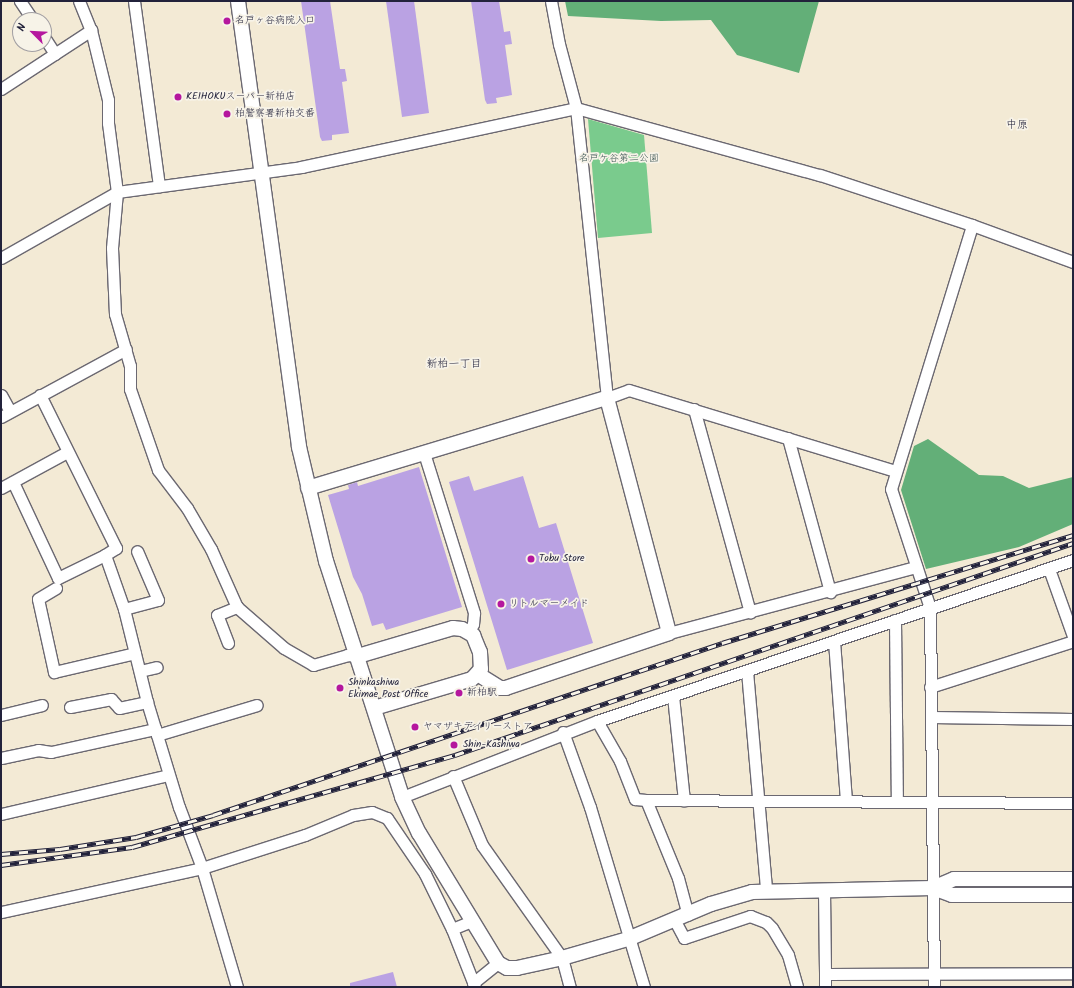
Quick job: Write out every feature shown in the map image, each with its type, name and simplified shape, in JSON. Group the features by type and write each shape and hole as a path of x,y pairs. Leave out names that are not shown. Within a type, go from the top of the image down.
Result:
{"street":[{"path":"20,1 28,12"},
{"path":"79,1 91,30 108,100 108,123 117,192 112,248 115,314 130,366 130,389 158,470 187,508 211,549 237,607 284,648 313,664 347,655 358,656 453,628 469,631 476,638 482,661 478,674 472,679 374,708"},
{"path":"134,1 159,186"},
{"path":"238,1 293,413 308,488 326,561 358,656 402,797 419,833 498,963 507,968 517,968 562,958 628,939 730,898 766,890 933,888 952,895 1073,895"},
{"path":"551,1 559,44 576,108 607,398 669,634"},
{"path":"1,88 91,30"},
{"path":"52,49 55,54"},
{"path":"1,258 117,192 301,167 576,108 820,175 972,225 1073,262"},
{"path":"934,987 930,608 891,489 972,225"},
{"path":"1,395 6,414 126,349"},
{"path":"308,488 607,398 629,390 895,472"},
{"path":"13,482 58,578 116,548 40,396"},
{"path":"694,409 750,612"},
{"path":"788,438 830,592"},
{"path":"1,488 67,452"},
{"path":"424,453 474,613 473,624 469,631"},
{"path":"124,609 158,600 137,551"},
{"path":"105,555 124,609 147,702 169,775 202,868 238,987"},
{"path":"402,797 563,732 674,696 1073,560"},
{"path":"478,674 500,688 506,688 669,634 830,592 916,567"},
{"path":"1049,569 1073,636"},
{"path":"56,588 38,599 54,672 135,653"},
{"path":"228,643 217,615 237,607"},
{"path":"895,620 897,802"},
{"path":"834,641 846,801"},
{"path":"930,688 1073,641"},
{"path":"140,671 157,667"},
{"path":"747,671 766,890"},
{"path":"674,696 684,800"},
{"path":"70,707 111,699 119,708 147,702"},
{"path":"1,714 42,705"},
{"path":"1,758 38,750 51,752 156,732 257,705"},
{"path":"931,718 1073,719"},
{"path":"597,721 620,761 635,800 1073,803"},
{"path":"563,732 590,807 628,939 644,987"},
{"path":"1,814 169,775"},
{"path":"453,776 482,845 562,958 570,987"},
{"path":"646,800 678,878 684,938 750,916 766,922 772,928 788,954 797,987"},
{"path":"1,912 202,868 305,835 353,815 372,812 387,818 425,874 452,929 474,985 498,963"},
{"path":"933,888 954,879 1073,879"},
{"path":"824,890 825,987"},
{"path":"452,929 472,921"},
{"path":"825,974 934,972 1073,973"}],"green space":[{"path":"565,1 819,1 799,73 737,55 711,20 661,21 568,16"},
{"name":"名戸ケ谷第二公園","path":"588,119 644,135 652,233 598,238"},
{"path":"928,439 979,475 1003,476 1029,488 1073,477 1073,524 1019,547 926,569 901,490 914,446"}],"building":[{"path":"301,1 330,1 340,69 345,69 347,81 342,82 349,133 332,135 332,140 322,141 320,137"},
{"path":"386,1 414,1 429,113 402,117"},
{"path":"471,1 499,1 504,32 510,31 512,44 505,45 512,95 496,98 497,103 487,104 485,100"},
{"path":"419,467 462,607 386,630 383,623 372,626 362,594 353,577 328,495 349,489 348,485 357,482 358,486"},
{"path":"469,476 474,491 523,476 539,528 556,523 593,643 507,670 449,482"},
{"path":"393,972 397,987 350,987 350,983"}],"railway":[{"path":"1,854 60,849 136,837 213,815 722,643 1073,535"},
{"path":"1,865 132,847 455,755 1073,543"}],"place":[{"name":"名戸ヶ谷病院入口","path":"227,21"},
{"name":"KEIHOKUスーパー新柏店","path":"178,97"},
{"name":"柏警察署新柏交番","path":"227,114"},
{"name":"Tobu Store","path":"531,559"},
{"name":"リトルマーメイド","path":"501,604"},
{"name":"Shinkashiwa Ekimae Post Office","path":"340,688"},
{"name":"新柏駅","path":"459,693"},
{"name":"ヤマザキデイリーストア","path":"415,727"},
{"name":"Shin-Kashiwa","path":"454,745"}],"district":[{"name":"中原","path":"1017,125"},
{"name":"新柏一丁目","path":"454,364"}]}
